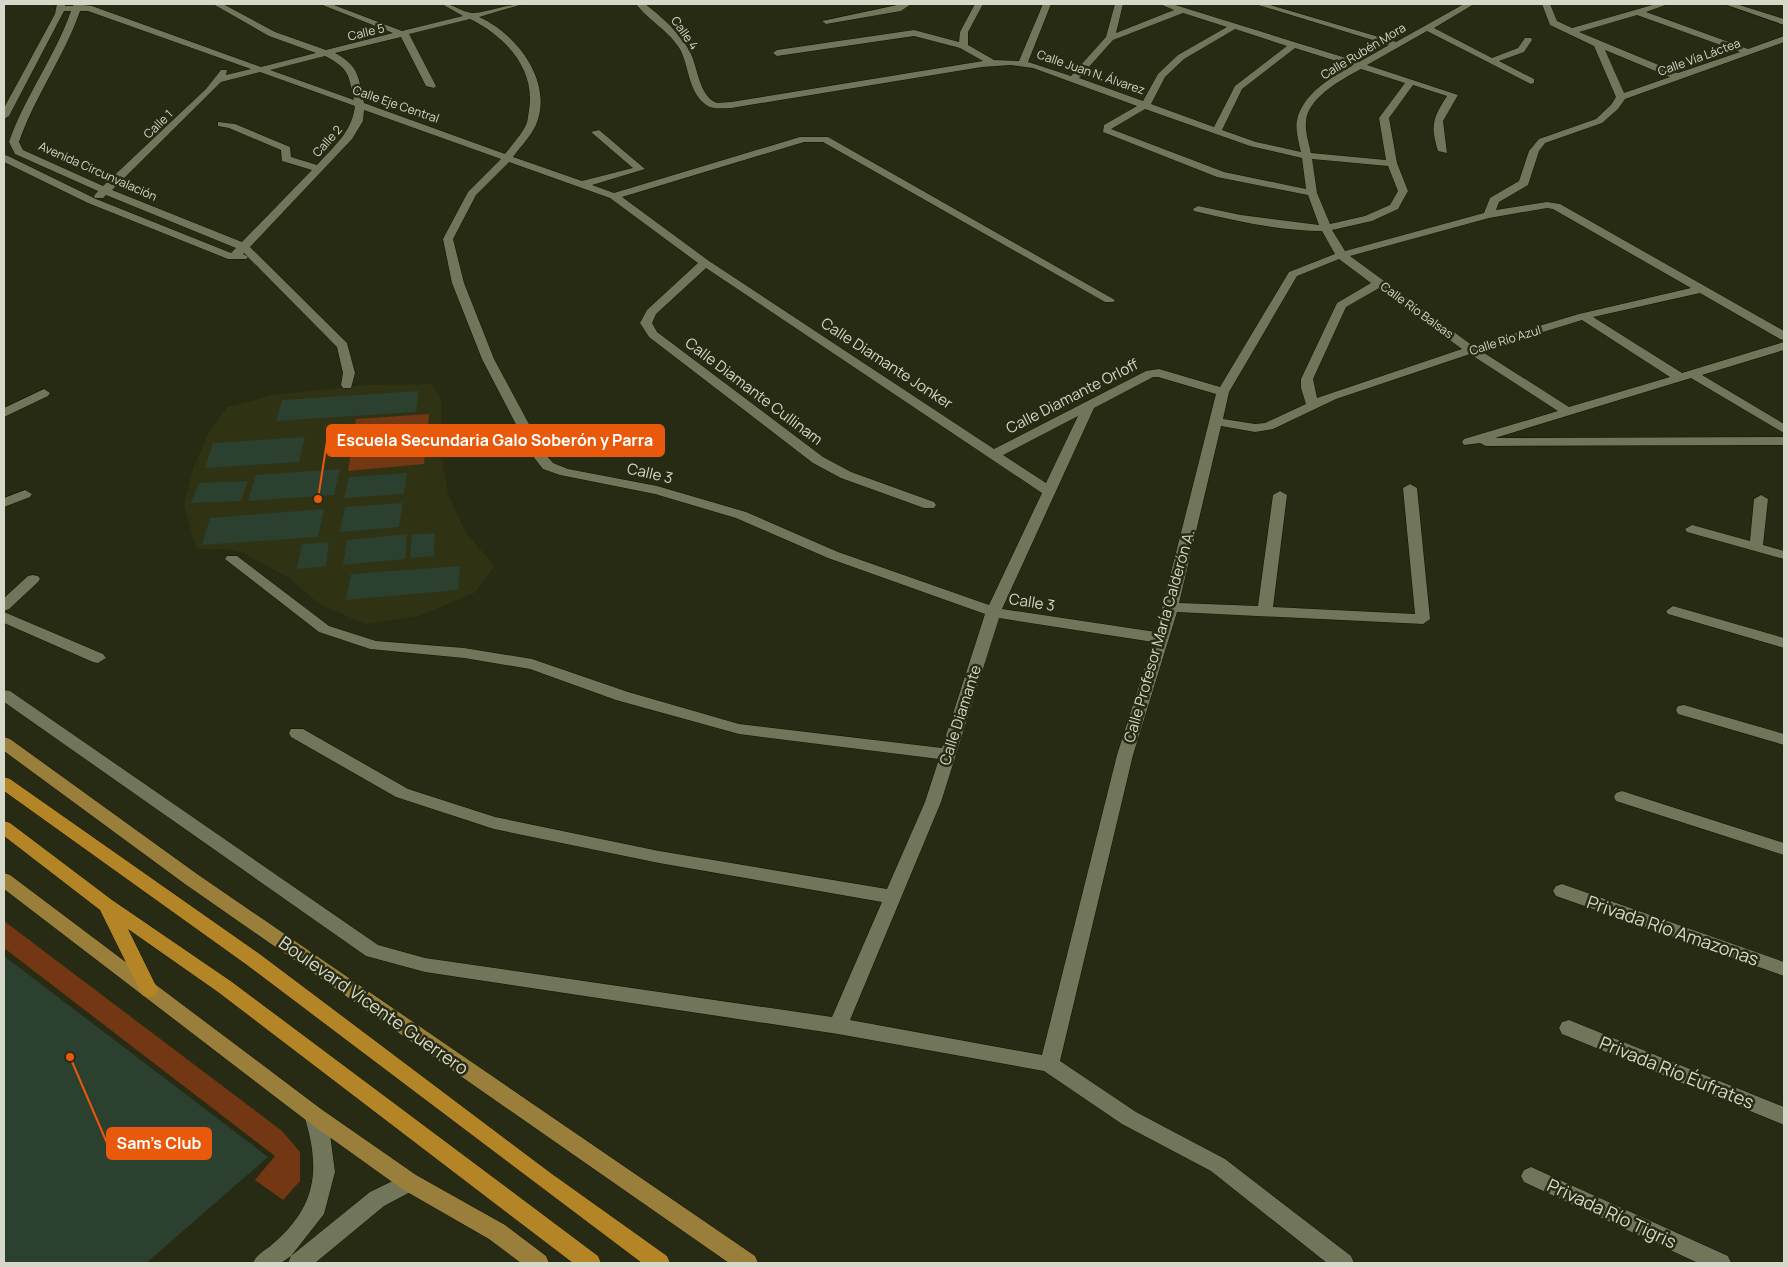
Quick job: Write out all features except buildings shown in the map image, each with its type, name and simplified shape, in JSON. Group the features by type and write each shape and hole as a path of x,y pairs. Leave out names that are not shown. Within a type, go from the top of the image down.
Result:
{"highway":[{"name":"Boulevard Vicente Guerrero","path":"4,783 254,960 545,1180 659,1263"},
{"path":"4,827 106,905 225,987 590,1263"},
{"path":"106,905 149,990"}],"main road":[{"name":"Boulevard Vicente Guerrero","path":"4,743 191,879 409,1028 568,1142 747,1263"},
{"path":"4,880 314,1115 409,1182 497,1232 538,1263"}],"street":[{"name":"Calle 2","path":"217,4 272,34 329,54 346,63 353,74 360,104 358,121 349,138 318,168 244,247 232,256"},
{"path":"324,4 405,35 431,86"},
{"name":"Calle 3","path":"446,4 488,24 518,51 531,72 535,101 531,125 508,157 472,194 448,239 458,283 488,359 539,455 548,466 565,472 657,490 741,515 833,555 993,612 1162,638"},
{"name":"Calle 5","path":"219,80 405,35 519,4"},
{"name":"Calle 4","path":"640,4 667,26 686,52 702,94 708,103 716,106"},
{"path":"963,46 964,32 979,4"},
{"path":"1023,63 1047,4"},
{"path":"1110,38 1119,4"},
{"path":"1164,4 1453,95 1438,119 1436,129 1443,151"},
{"path":"1259,4 1397,45"},
{"path":"1452,4 1466,6"},
{"path":"1546,4 1550,20 1569,32 1679,77"},
{"path":"1569,32 1664,4"},
{"path":"1728,4 1784,22"},
{"path":"4,116 68,5"},
{"name":"Calle Eje Central","path":"68,5 89,8 232,58 614,196 705,262"},
{"name":"Avenida Circunvalación","path":"68,5 69,30 22,119 14,142 19,152 106,192 244,247 343,346 349,373 347,385"},
{"path":"826,21 900,5"},
{"name":"Calle Rubén Mora","path":"1342,256 1326,228 1312,194 1301,120 1312,99 1332,81 1466,6"},
{"path":"1072,79 1110,38 1182,10"},
{"path":"1638,12 1749,52"},
{"path":"1235,26 1181,57 1161,76 1146,104 1107,127 1106,130 1221,176 1312,194"},
{"path":"1427,28 1531,81"},
{"path":"777,53 914,33 963,46 992,63"},
{"name":"Calle Vía Láctea","path":"1621,97 1784,39"},
{"path":"1492,61 1521,50 1528,40"},
{"path":"1489,215 1494,200 1524,183 1534,151 1542,141 1599,121 1615,107 1621,97 1598,44"},
{"path":"1217,130 1238,88 1294,45"},
{"name":"Calle 1","path":"92,201 106,192 219,80 232,58"},
{"name":"Calle Juan N. Álvarez","path":"716,106 992,63 1023,63 1146,104 1253,144 1306,156 1392,163"},
{"path":"1198,208 1250,220 1307,228 1326,228 1368,219 1394,207 1403,191 1392,163 1384,118 1411,82"},
{"path":"221,124 240,129 286,149 286,159 294,163 318,168"},
{"path":"583,184 640,169 596,132"},
{"path":"614,196 802,138 825,139 1109,300"},
{"name":"Avenida Circunvalación","path":"4,158 92,201 232,256 258,259"},
{"name":"Calle Profesor María Calderón A.","path":"1049,1064 1125,754 1171,607 1223,392 1293,274 1304,268 1342,256 1489,215 1539,205 1556,206 1784,336"},
{"name":"Calle Río Balsas","path":"1342,256 1471,350 1568,412"},
{"name":"Calle Diamante Jonker","path":"705,262 996,454 1050,492"},
{"name":"Calle Diamante Cullinam","path":"705,262 651,312 646,323 653,334 818,460 846,475 929,505"},
{"path":"1312,404 1307,388 1307,379 1341,305 1379,283"},
{"name":"Calle Río Azul","path":"1217,422 1255,428 1268,426 1312,404 1471,350 1583,316 1701,289"},
{"path":"1583,316 1784,430"},
{"path":"1784,346 1469,442 1784,441"},
{"name":"Calle Diamante Orloff","path":"996,454 1088,408 1150,374 1159,373 1223,392"},
{"path":"4,413 44,393"},
{"name":"Calle Diamante","path":"838,1026 933,802 993,612 1088,408"},
{"path":"1171,607 1423,619 1410,488"},
{"path":"4,504 25,494"},
{"path":"1265,611 1280,495"},
{"path":"1756,547 1761,499"},
{"path":"1692,529 1784,555"},
{"path":"232,559 324,629 375,646 464,653 532,664 622,696 739,729 948,754"},
{"path":"4,606 33,579"},
{"path":"1673,611 1784,644"},
{"path":"4,618 98,658"},
{"path":"4,695 372,950 425,965 838,1026 1049,1064 1129,1118 1218,1165 1343,1263"},
{"path":"1684,710 1784,740"},
{"path":"297,733 402,793 494,823 659,857 892,897"},
{"path":"1622,796 1784,849"},
{"name":"Privada Río Amazonas","path":"1562,891 1784,969"},
{"name":"Privada Río Éufrates","path":"1569,1028 1784,1116"},
{"path":"264,1263 283,1249 314,1214 325,1172 320,1134 314,1115"},
{"name":"Privada Río Tigris","path":"1531,1176 1720,1263"},
{"path":"299,1263 377,1199 409,1182"}],"shaded area":[{"path":"432,384 441,399 441,456 448,493 465,532 495,566 474,593 419,616 366,624 319,604 289,578 241,552 226,549 196,549 184,505 194,466 208,434 227,407 273,395 367,385"},
{"path":"429,414 424,464 348,471 356,419"},
{"path":"4,921 282,1131 300,1152 300,1181 283,1200 255,1180 275,1156 4,948"}],"place":[{"name":"Escuela Secundaria Galo Soberón y Parra","path":"318,499"},
{"name":"Sam's Club","path":"70,1057"}]}
